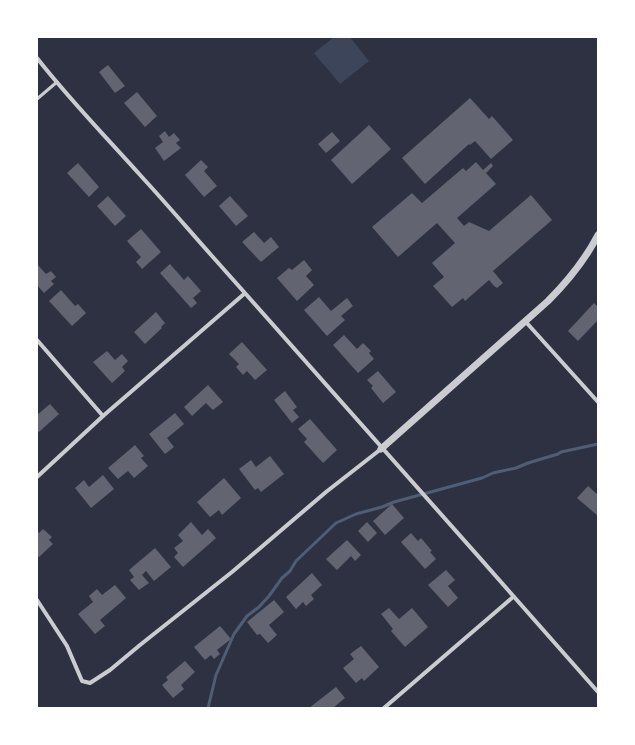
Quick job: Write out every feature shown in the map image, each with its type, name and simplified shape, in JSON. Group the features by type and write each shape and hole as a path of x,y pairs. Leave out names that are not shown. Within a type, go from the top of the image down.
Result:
{"street":[{"path":"37,58 244,294 317,374 598,692"},
{"path":"37,600 66,646 82,681 90,683 110,670 232,572 326,492 382,448 526,321 569,279 598,235"},
{"path":"37,477 103,416 244,294"},
{"path":"526,321 598,402"},
{"path":"37,340 103,416"},
{"path":"384,708 514,597"}],"lane":[{"path":"37,100 57,82"}],"shaded area":[{"path":"334,37 350,37 369,61 340,84 314,53"}],"building":[{"path":"108,65 125,86 115,93 99,72"},
{"path":"137,92 157,116 145,127 124,103"},
{"path":"470,98 489,119 492,116 513,140 491,159 475,141 470,145 469,144 425,184 402,158"},
{"path":"369,125 391,149 352,184 331,160"},
{"path":"165,131 169,137 174,133 180,140 176,143 181,148 164,161 155,148 163,142 159,136"},
{"path":"332,132 340,141 326,153 318,144"},
{"path":"201,160 208,167 204,171 217,186 204,197 185,175"},
{"path":"476,162 483,170 491,163 493,166 486,173 496,184 457,218 464,226 469,222 489,231 531,195 552,220 493,271 503,283 497,288 489,280 465,301 463,298 452,307 433,286 444,277 432,263 455,243 437,223 398,257 372,227 412,193 422,203 463,168 466,171"},
{"path":"78,163 99,187 89,197 67,173"},
{"path":"108,196 126,216 115,226 97,206"},
{"path":"230,196 248,216 236,226 219,206"},
{"path":"141,229 161,252 142,269 136,262 141,257 127,241"},
{"path":"254,232 264,243 271,237 279,247 261,262 242,242"},
{"path":"304,260 312,270 306,276 314,285 297,301 277,278 289,268 292,270"},
{"path":"37,264 46,274 51,271 56,277 51,281 54,284 44,293 37,285"},
{"path":"170,264 184,280 188,276 201,291 193,298 197,303 191,308 160,273"},
{"path":"61,290 75,306 78,304 86,313 72,326 49,301"},
{"path":"319,297 331,311 347,298 353,306 341,316 345,320 327,336 304,310"},
{"path":"594,303 598,307 598,320 578,341 568,331"},
{"path":"156,312 165,323 161,327 162,328 145,344 134,332"},
{"path":"344,335 357,349 363,343 371,351 369,353 374,359 358,373 333,345"},
{"path":"242,342 267,370 255,380 247,371 243,375 236,367 239,364 229,354"},
{"path":"107,351 115,360 122,354 128,361 122,367 125,371 112,383 93,362"},
{"path":"378,371 396,392 383,403 371,388 373,386 367,380"},
{"path":"208,385 223,402 213,410 206,403 192,416 184,407"},
{"path":"285,391 297,407 293,410 299,417 292,423 274,400"},
{"path":"50,404 59,414 39,432 37,430 37,415"},
{"path":"175,413 184,424 167,438 174,447 165,454 149,434"},
{"path":"310,419 337,450 323,463 304,442 307,439 298,429"},
{"path":"135,445 144,456 141,458 148,466 134,478 128,471 118,479 108,468"},
{"path":"270,456 284,474 261,492 258,488 255,490 239,469 251,460 256,467"},
{"path":"103,475 114,489 91,508 75,488 84,480 89,487"},
{"path":"224,478 241,498 222,515 219,510 210,517 197,502"},
{"path":"588,486 598,495 598,516 577,498"},
{"path":"392,504 404,518 385,535 373,521"},
{"path":"191,522 202,535 208,529 216,538 183,567 174,557 178,553 174,548 183,541 178,535"},
{"path":"367,522 377,533 368,542 358,531"},
{"path":"43,529 52,537 49,540 53,544 39,557 37,555 37,531 39,533"},
{"path":"411,533 418,541 421,538 432,551 430,552 436,559 425,569 401,542"},
{"path":"347,540 361,555 355,561 351,556 337,570 326,559"},
{"path":"155,548 171,567 154,581 146,571 142,575 149,583 139,590 130,580 134,577 129,570"},
{"path":"446,570 455,580 448,586 458,598 448,607 428,585"},
{"path":"312,573 322,585 311,595 314,599 306,606 303,602 296,609 286,597"},
{"path":"115,585 126,598 100,620 105,626 95,634 78,614 93,602 89,596 97,589 102,595"},
{"path":"274,600 284,612 269,625 277,635 268,643 260,634 257,635 247,622"},
{"path":"389,608 399,619 412,608 428,627 405,647 391,631 393,629 381,614"},
{"path":"220,626 231,639 217,650 220,654 214,659 211,655 205,660 194,647"},
{"path":"361,646 379,667 364,681 362,678 356,683 343,668 354,659 350,654"},
{"path":"185,661 195,672 181,685 184,689 173,698 162,685 168,680 166,677"},
{"path":"336,687 345,698 333,708 309,708"}],"waterway":[{"path":"208,708 216,675 234,634 247,616 259,607 269,596 282,578 290,571 296,561 336,523 356,514 394,502 482,478 493,473 516,468 561,452 598,444"}]}
